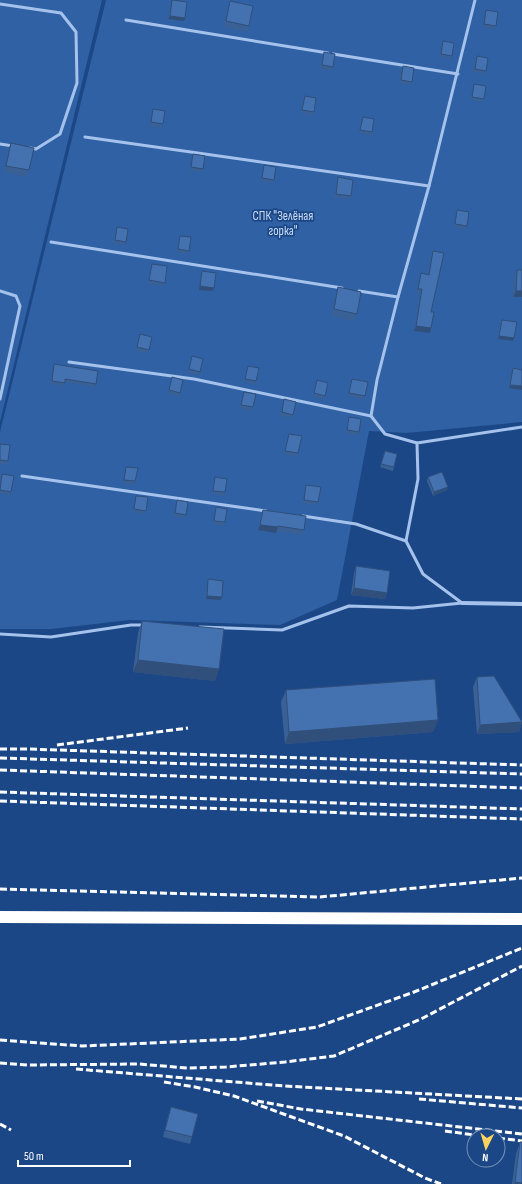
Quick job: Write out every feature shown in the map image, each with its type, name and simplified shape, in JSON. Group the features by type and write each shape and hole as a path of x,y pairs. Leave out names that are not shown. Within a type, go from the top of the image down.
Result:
{"highway":[{"path":"0,917 522,919"}],"street":[{"path":"462,603 522,604"}],"lane":[{"path":"371,416 377,380 398,297 429,186 476,0"},
{"path":"0,4 61,14 76,32 77,82 60,134 36,149 29,148"},
{"path":"126,20 458,74"},
{"path":"85,137 429,186"},
{"path":"0,144 15,146"},
{"path":"51,242 343,289"},
{"path":"351,290 398,297"},
{"path":"0,291 16,296 20,306 0,399"},
{"path":"68,362 194,379 371,416 385,434 417,442 522,427"},
{"path":"417,442 418,479 406,541 423,574 462,603"},
{"path":"22,476 270,512"},
{"path":"302,516 356,524 406,541"},
{"path":"194,627 282,630 349,606 413,608 462,603"},
{"path":"0,634 51,637 131,625 147,625"}],"green space":[{"path":"0,0 102,0 0,422"},
{"name":"СПК \"Зелёная горка\"","path":"106,0 522,0 522,422 406,433 369,431 337,600 280,625 130,620 51,629 0,629 0,432"}],"building":[{"path":"172,0 187,2 185,18 170,16"},
{"path":"230,1 253,6 249,26 226,21"},
{"path":"486,10 498,12 496,26 484,24"},
{"path":"443,41 454,43 452,56 441,54"},
{"path":"324,52 335,54 333,67 322,65"},
{"path":"477,56 488,58 486,71 475,69"},
{"path":"403,66 414,68 412,82 401,80"},
{"path":"474,84 486,86 484,99 472,97"},
{"path":"305,96 316,98 314,112 302,110"},
{"path":"153,109 165,111 163,124 151,122"},
{"path":"363,117 374,119 372,132 360,130"},
{"path":"11,143 34,148 29,170 6,166"},
{"path":"193,154 205,156 203,169 191,167"},
{"path":"264,165 276,167 274,180 262,178"},
{"path":"338,177 353,180 351,196 336,194"},
{"path":"457,210 469,212 467,226 455,224"},
{"path":"117,227 128,229 126,242 115,240"},
{"path":"180,236 191,237 189,251 178,249"},
{"path":"433,251 444,253 431,312 434,312 431,328 416,326 422,289 418,289 421,273 429,275"},
{"path":"152,264 167,266 165,283 149,280"},
{"path":"517,270 522,270 522,291 516,291"},
{"path":"202,271 216,273 214,288 200,286"},
{"path":"338,287 361,292 357,314 334,309"},
{"path":"502,320 517,322 514,338 499,336"},
{"path":"140,334 152,337 149,350 137,347"},
{"path":"192,356 203,359 200,372 189,369"},
{"path":"54,364 98,371 96,384 65,379 65,383 52,381"},
{"path":"248,366 259,368 256,381 245,379"},
{"path":"513,368 522,370 522,386 510,385"},
{"path":"172,377 183,380 180,393 169,390"},
{"path":"352,379 368,382 365,396 349,393"},
{"path":"317,380 328,383 325,396 314,393"},
{"path":"244,392 256,394 253,407 241,405"},
{"path":"284,399 296,402 293,415 282,412"},
{"path":"349,417 361,419 359,432 347,430"},
{"path":"289,434 302,436 298,453 285,451"},
{"path":"0,444 10,445 8,461 0,460"},
{"path":"385,451 397,454 394,467 381,464"},
{"path":"126,467 138,468 135,481 124,480"},
{"path":"442,472 448,487 434,492 428,477"},
{"path":"2,474 14,476 11,492 0,490"},
{"path":"215,477 227,479 225,492 213,491"},
{"path":"306,485 321,487 318,502 304,500"},
{"path":"136,496 148,497 146,511 134,509"},
{"path":"177,500 188,502 186,515 175,513"},
{"path":"216,507 227,509 225,522 214,521"},
{"path":"263,510 306,516 304,530 260,525"},
{"path":"356,566 390,571 387,593 354,588"},
{"path":"208,579 223,581 222,597 207,596"},
{"path":"142,621 224,629 219,669 138,660"},
{"path":"494,676 522,722 480,725 477,677"},
{"path":"435,679 438,720 289,732 286,690"},
{"path":"171,1107 198,1114 192,1137 165,1130"},
{"path":"520,1142 522,1142 522,1183 515,1182"}],"railway":[{"path":"57,745 188,728"},
{"path":"0,749 522,765"},
{"path":"0,758 522,774"},
{"path":"0,770 522,788"},
{"path":"0,792 522,809"},
{"path":"0,801 522,819"},
{"path":"0,889 320,897 522,878"},
{"path":"0,1040 82,1046 240,1039 317,1027 414,992 522,948"},
{"path":"0,1063 27,1065 139,1064 187,1068 226,1067 334,1056 421,1019 522,966"},
{"path":"76,1069 284,1086 522,1099"},
{"path":"164,1082 234,1096 344,1136 425,1178 441,1184"},
{"path":"419,1099 522,1108"},
{"path":"257,1101 301,1109 522,1134"},
{"path":"0,1124 11,1130"},
{"path":"445,1131 466,1134"},
{"path":"506,1139 522,1141"}]}
